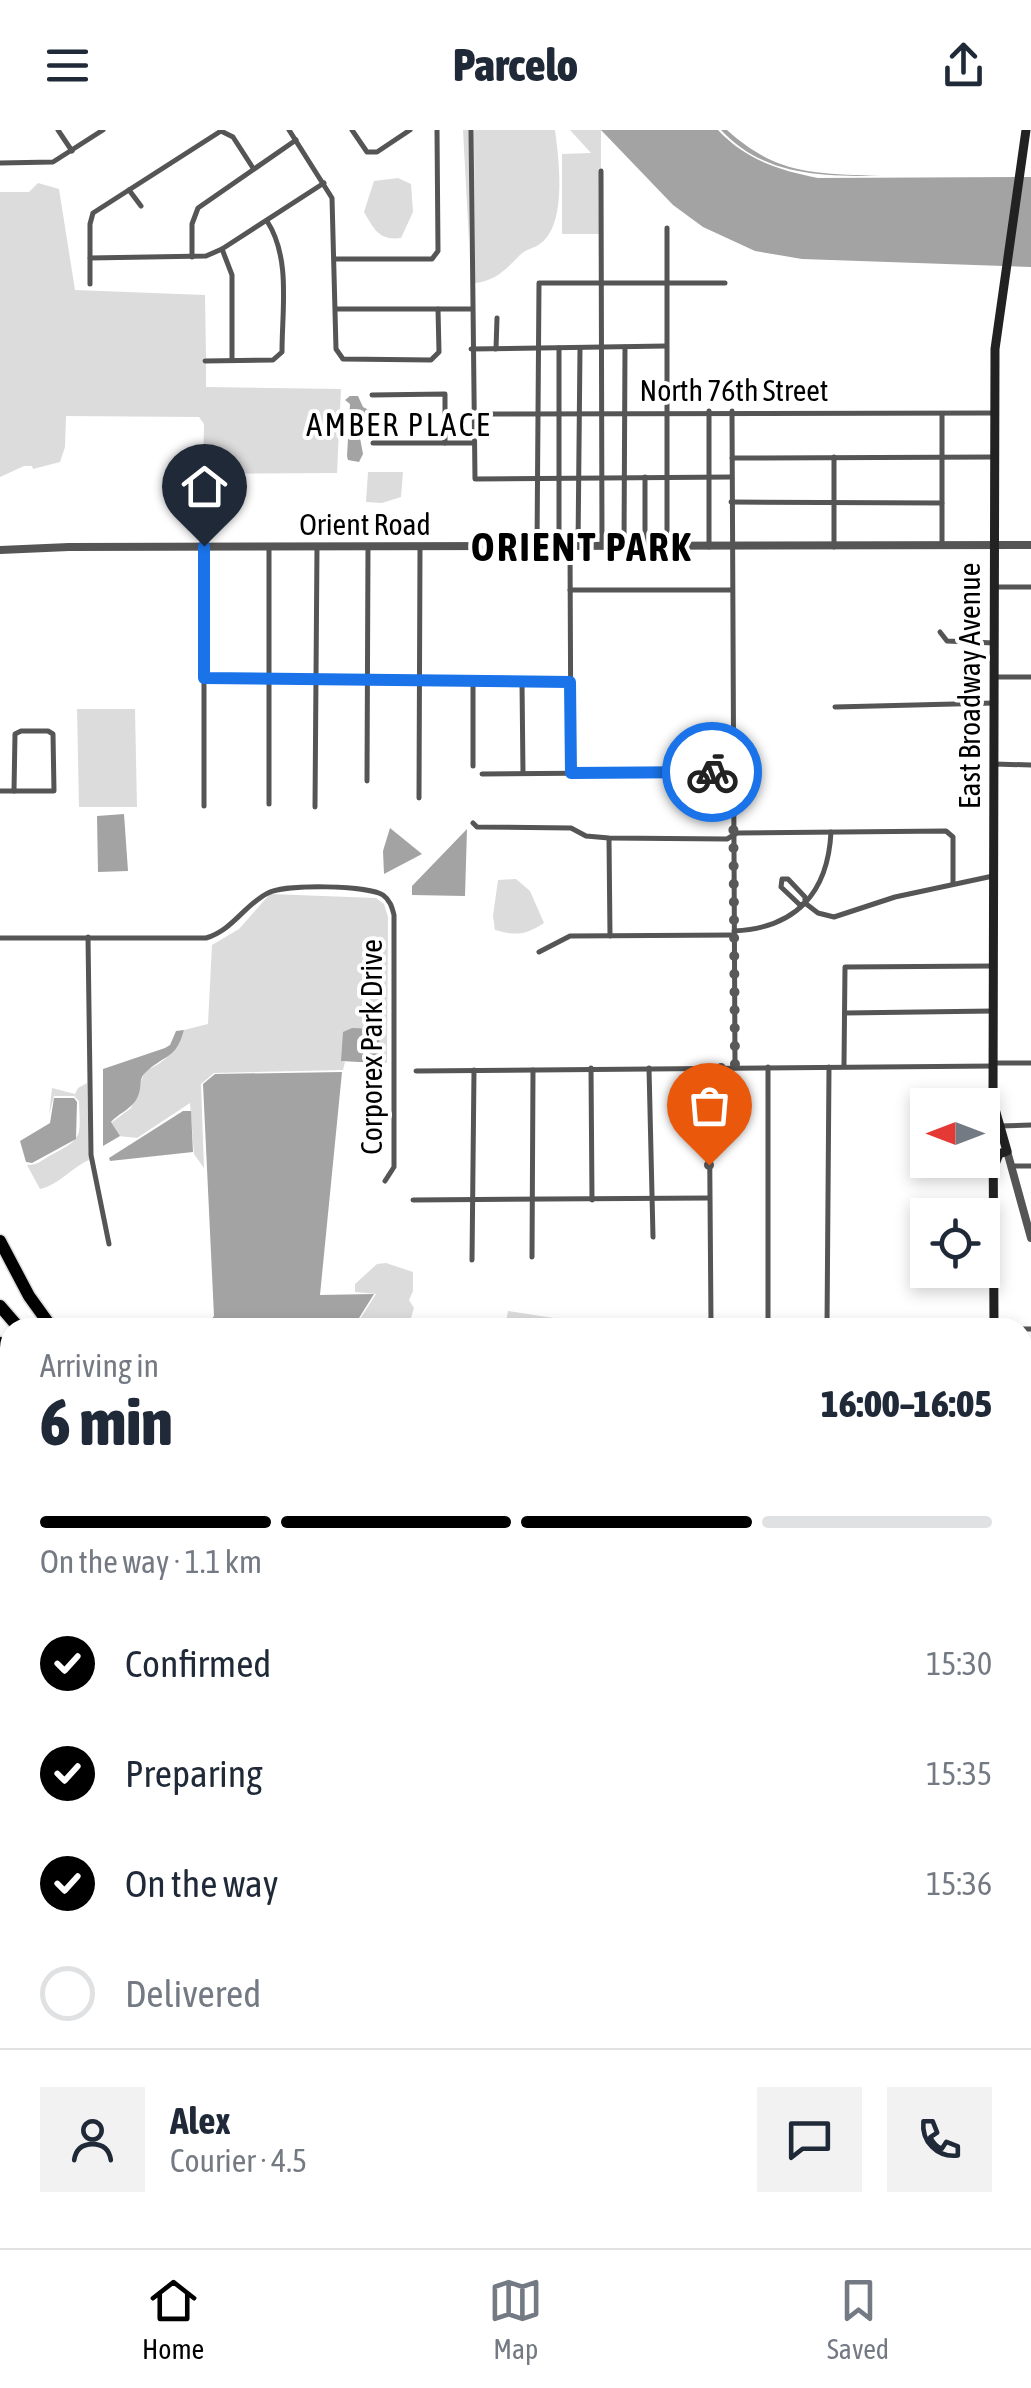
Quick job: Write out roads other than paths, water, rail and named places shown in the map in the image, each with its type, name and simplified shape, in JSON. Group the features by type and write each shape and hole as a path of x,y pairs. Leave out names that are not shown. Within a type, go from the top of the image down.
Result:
{"highway":[{"path":"0,1241 28,1296 44,1318"}],"main road":[{"name":"East Broadway Avenue","path":"994,1088 995,349 1026,130"},
{"name":"East Broadway Avenue","path":"1000,1138 1007,1151"},
{"path":"1000,1154 1007,1151"},
{"path":"994,1178 994,1318"}],"street":[{"path":"58,130 72,150"},
{"path":"0,163 52,162 102,130"},
{"path":"289,130 332,198 336,349 343,359 431,360 439,352 438,309"},
{"path":"352,130 367,152 377,152 410,130"},
{"path":"335,259 432,260 438,251 437,130"},
{"path":"472,130 475,478 731,477"},
{"path":"90,284 93,213 221,131 233,137 253,168"},
{"path":"192,257 192,224 198,208 296,140"},
{"path":"601,172 602,547"},
{"path":"90,258 192,257 222,249 324,183"},
{"path":"130,190 140,206"},
{"path":"205,360 274,360 282,352 282,255 278,236 267,220"},
{"path":"667,228 667,547"},
{"path":"222,249 232,275 232,360"},
{"path":"537,546 540,283 725,282"},
{"path":"336,310 472,309"},
{"path":"496,349 497,318"},
{"path":"472,349 666,346"},
{"path":"624,547 625,347"},
{"path":"559,348 559,546"},
{"path":"571,773 570,590 579,478 580,348"},
{"path":"372,395 445,394 446,443"},
{"path":"709,412 710,547"},
{"path":"732,412 735,1068"},
{"name":"North 76th Street","path":"472,414 994,413"},
{"path":"942,414 942,545"},
{"path":"373,443 472,443"},
{"path":"731,458 994,457"},
{"path":"834,458 834,547"},
{"path":"645,477 645,547"},
{"path":"731,502 942,503"},
{"name":"Orient Road","path":"0,550 204,546 1031,545"},
{"path":"204,546 204,806"},
{"path":"269,546 269,804"},
{"path":"314,807 317,546"},
{"path":"367,781 368,546"},
{"path":"419,798 420,546"},
{"path":"994,587 1031,587"},
{"path":"570,590 732,590"},
{"path":"940,632 946,641 994,642"},
{"path":"994,676 1031,676"},
{"path":"204,678 570,682"},
{"path":"473,680 473,766"},
{"path":"522,682 522,773"},
{"path":"835,707 994,702"},
{"path":"0,791 14,791 54,790 54,734 14,734 14,791"},
{"path":"994,764 1031,765"},
{"path":"482,774 733,772"},
{"path":"473,823 478,828 571,828 586,836 609,838 727,839 733,834 946,830 952,834 953,883"},
{"path":"538,952 570,936 734,933 786,918 805,903 824,876 830,858 831,831"},
{"path":"609,838 610,936"},
{"path":"805,903 818,913 834,917 895,896 995,876"},
{"path":"782,878 796,886 805,903 800,905 780,888 782,878"},
{"name":"Corporex Park Drive","path":"0,938 206,938 220,934 272,890 366,888 385,896 394,915 394,1166 385,1182"},
{"path":"88,937 91,1155 109,1244"},
{"path":"844,1066 845,967 994,966"},
{"path":"844,1012 994,1011"},
{"path":"416,1071 1031,1064"},
{"path":"827,1318 828,1066"},
{"path":"768,1067 768,1318"},
{"path":"591,1068 592,1200"},
{"path":"649,1068 652,1236"},
{"path":"710,1068 710,1318"},
{"path":"532,1256 533,1069"},
{"path":"472,1260 474,1070"},
{"path":"1000,1130 1031,1125"},
{"name":"East Broadway Avenue","path":"1007,1151 1031,1238"},
{"path":"1011,1166 1031,1166"},
{"path":"414,1200 709,1198"}],"district":[{"name":"AMBER PLACE","path":"399,424"},
{"name":"ORIENT PARK","path":"582,546"}]}
